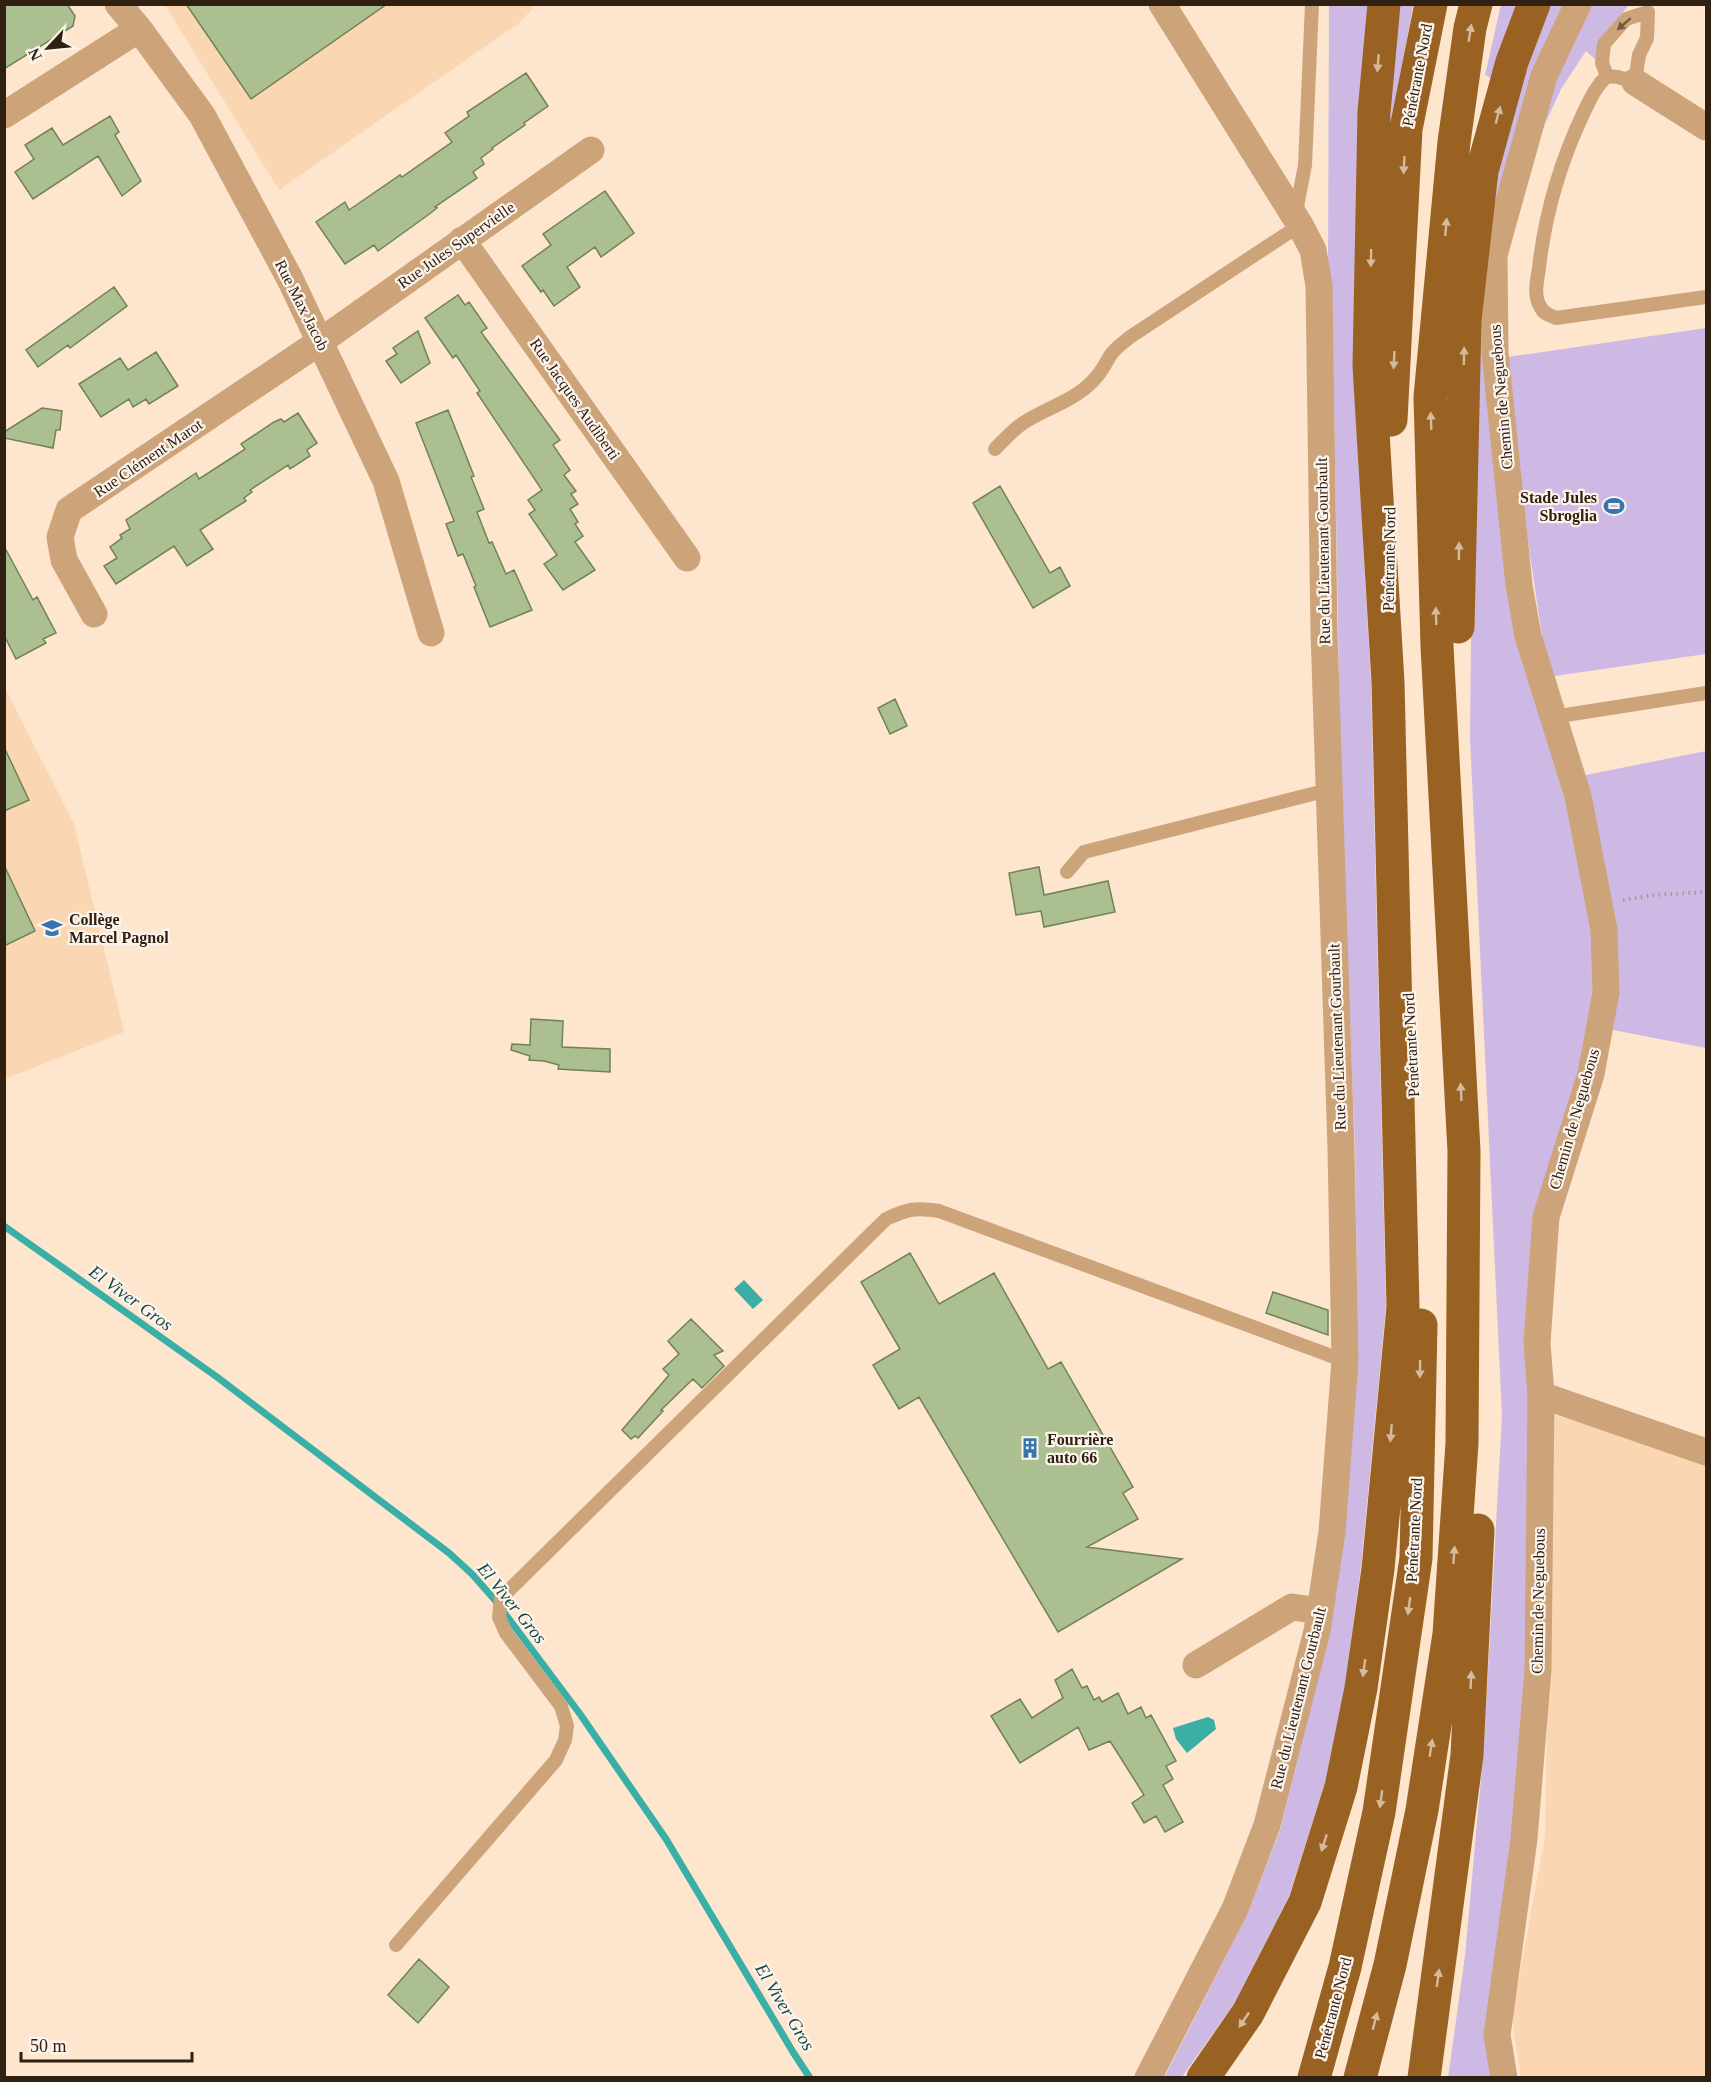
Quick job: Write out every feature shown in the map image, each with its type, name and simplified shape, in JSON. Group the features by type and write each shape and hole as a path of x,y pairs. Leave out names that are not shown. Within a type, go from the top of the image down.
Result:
{"highway":[{"path":"1203,2078 1248,2013 1305,1902 1341,1787 1362,1688 1378,1569 1403,1307 1388,682 1370,366 1374,112 1384,4"},
{"name":"Pénétrante Nord","path":"1314,2078 1345,1967 1379,1812 1416,1558 1423,1259 1412,1046 1388,682 1391,413 1406,129 1431,4"},
{"path":"1424,2078 1467,1755 1482,1418 1464,1151 1437,646 1430,398 1454,142 1470,28 1476,4"},
{"path":"1456,989 1458,597 1465,320 1482,171 1512,62 1534,4"},
{"path":"1360,2078 1390,1965 1422,1810 1449,1634 1462,1443 1464,1151"}],"street":[{"name":"Rue Max Jacob","path":"118,4 139,29 202,116 321,341 386,481 432,633"},
{"name":"Rue du Lieutenant Gourbault","path":"1148,2078 1234,1909 1267,1825 1317,1631 1332,1532 1345,1361 1341,1148 1328,790 1319,286 1313,250 1298,221 1162,4"},
{"name":"Chemin de Neguebous","path":"1504,2078 1497,2035 1524,1839 1538,1669 1542,1395 1536,1344 1546,1217 1591,1074 1606,992 1604,930 1578,796 1528,636 1519,585 1495,353 1494,255 1544,76 1578,4"},
{"path":"4,116 139,29"},
{"path":"1635,82 1707,127"},
{"name":"Rue Jules Supervielle","path":"321,341 591,150"},
{"name":"Rue Jacques Audiberti","path":"462,240 687,558"},
{"name":"Rue Clément Marot","path":"94,614 64,560 60,537 69,510 321,341"},
{"path":"1542,1395 1707,1452"},
{"path":"1196,1665 1292,1607 1320,1611"}],"lane":[{"path":"995,449 1019,426 1037,415 1050,411 1087,387 1105,368 1117,348 1130,337 1298,221 1305,165 1312,4"},
{"path":"1607,76 1602,63 1604,45 1626,19 1650,8"},
{"path":"1650,8 1647,38 1639,55 1635,82 1618,76 1607,76 1598,84 1567,148 1553,190 1541,246 1536,292 1540,307 1546,314 1556,318 1707,297"},
{"path":"1553,717 1707,693"},
{"path":"1067,872 1084,852 1328,790"},
{"path":"396,1945 556,1760 565,1740 567,1726 561,1706 506,1633 499,1617 501,1598 886,1219 903,1211 919,1208 939,1211 1345,1361"}],"path":[{"path":"1599,905 1654,895 1707,892"}],"shaded area":[{"path":"165,5 536,5 519,23 279,190"},
{"path":"1329,5 1369,5 1353,366 1371,683 1386,1306 1361,1567 1345,1685 1325,1783 1289,1896 1234,2004 1182,2077 1164,2078 1247,1915 1280,1830 1302,1743 1358,1361 1355,1148 1341,790 1332,295 1328,271"},
{"path":"1392,5 1413,5 1397,96 1379,236"},
{"path":"1501,5 1521,5 1496,81 1485,75"},
{"path":"1547,5 1566,5 1485,354 1594,931 1595,991 1531,1396 1527,1668 1493,2077 1448,2078 1465,1956 1484,1745 1502,1416 1470,738 1474,361 1497,167"},
{"path":"1587,5 1629,5 1604,34 1596,60 1586,51 1561,89 1545,124 1552,79"},
{"name":"Stade Jules Sbroglia","path":"1706,328 1706,654 1548,677 1501,358"},
{"name":"Collège Marcel Pagnol","path":"4,686 74,824 124,1032 5,1079"},
{"path":"1706,751 1706,1048 1608,1029 1581,776"},
{"path":"1552,1415 1689,1453 1706,1464 1706,2077 1521,2077 1512,2017 1545,1836"}],"water":[{"path":"744,1280 763,1300 753,1309 734,1289"},
{"path":"1208,1717 1214,1720 1216,1729 1187,1753 1176,1739 1173,1728"}],"building":[{"path":"4,4 67,4 75,16 73,26 4,69"},
{"path":"186,4 387,4 251,99"},
{"path":"526,73 548,106 481,158 484,164 473,172 477,178 378,251 374,245 345,264 316,222 345,202 349,210 452,142 445,133 469,116 467,112"},
{"path":"110,116 119,132 115,135 141,181 122,196 98,156 33,199 15,172 34,159 25,145 52,128 63,145"},
{"path":"605,191 634,233 601,257 595,247 567,267 580,287 554,306 522,266 551,245 543,234"},
{"path":"114,287 127,306 70,348 68,345 38,367 26,350"},
{"path":"458,295 465,305 469,302 487,328 481,332 560,440 553,445 570,470 564,475 576,491 571,494 578,504 570,509 578,522 575,524 583,536 575,542 595,570 563,590 544,564 557,555 529,514 535,510 528,500 542,490 477,393 480,391 456,355 453,358 425,318"},
{"path":"418,331 430,363 401,383 386,361 397,354 393,348"},
{"path":"156,352 178,386 149,404 146,399 133,407 129,399 101,417 79,384 120,358 128,370"},
{"path":"42,408 62,411 60,430 56,430 53,448 4,438 4,432"},
{"path":"448,410 474,476 471,477 484,509 477,512 489,543 492,542 506,574 514,570 532,610 490,627 463,554 458,556 446,524 454,521 416,423"},
{"path":"298,413 317,443 307,450 310,456 290,469 288,465 250,490 252,492 244,498 246,501 200,530 213,549 187,566 174,546 116,584 104,566 117,558 110,547 122,538 120,535 130,529 126,520 196,473 199,479 236,455 245,449 241,444 274,422 281,419 284,422"},
{"path":"1000,486 1050,573 1060,567 1070,586 1033,608 973,503"},
{"path":"4,546 33,600 37,597 56,633 43,639 46,643 16,659 4,635"},
{"path":"895,699 907,726 890,734 878,708"},
{"path":"4,747 29,800 4,811"},
{"path":"4,865 35,931 4,946"},
{"path":"1039,867 1044,895 1108,881 1115,912 1044,927 1041,911 1016,915 1009,873"},
{"path":"531,1019 563,1021 562,1047 610,1049 610,1072 558,1069 559,1065 529,1060 530,1056 511,1050 512,1044 530,1045"},
{"name":"Fourrière auto 66","path":"910,1253 939,1304 994,1273 1048,1369 1061,1362 1133,1487 1123,1493 1138,1519 1087,1547 1182,1559 1058,1632 919,1397 899,1409 873,1365 900,1349 861,1282"},
{"path":"1273,1292 1328,1310 1328,1335 1266,1313"},
{"path":"691,1319 723,1351 714,1355 724,1366 702,1388 693,1379 661,1410 663,1411 638,1438 635,1436 631,1439 622,1430 669,1375 663,1369 679,1354 668,1341"},
{"path":"1072,1669 1082,1688 1087,1686 1094,1700 1099,1697 1102,1702 1118,1693 1128,1714 1141,1707 1146,1718 1151,1715 1176,1761 1166,1766 1173,1779 1163,1785 1183,1822 1165,1832 1156,1816 1144,1823 1132,1803 1144,1795 1110,1741 1089,1750 1078,1727 1020,1763 991,1716 1020,1699 1032,1718 1063,1698 1055,1680"},
{"path":"419,1959 449,1987 418,2023 388,1995"}],"waterway":[{"name":"El Viver Gros","path":"4,1226 217,1377 449,1553 472,1574 494,1599 580,1714 666,1839 810,2078"}],"place":[{"name":"Stade Jules Sbroglia","path":"1614,506"},
{"name":"Collège Marcel Pagnol","path":"52,928"},
{"name":"Fourrière auto 66","path":"1030,1448"}]}
